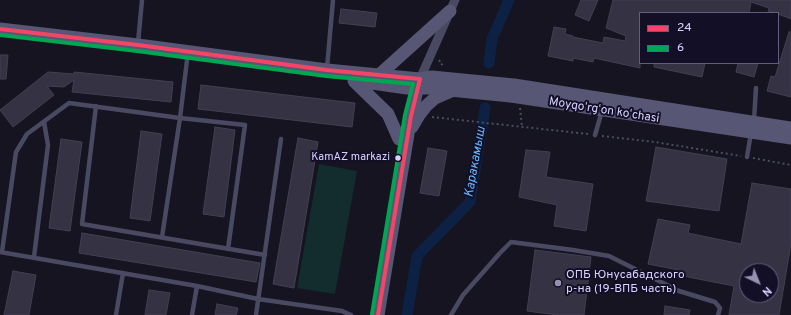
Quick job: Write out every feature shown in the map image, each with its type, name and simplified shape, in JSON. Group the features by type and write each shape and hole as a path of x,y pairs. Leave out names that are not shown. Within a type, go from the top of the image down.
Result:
{"main road":[{"path":"379,75 453,5"},
{"path":"0,29 138,44 327,70 379,75 415,85"},
{"path":"327,70 354,81 415,85"},
{"path":"354,81 388,114 402,140"},
{"path":"369,315 402,140 410,116 415,85"},
{"name":"Moyqoʻrgʻon koʻchasi","path":"415,85 513,91 752,127 791,138"},
{"path":"378,315 402,140 426,106 435,98 459,87"},
{"name":"Moyqoʻrgʻon koʻchasi","path":"513,91 602,111 752,127 791,128"}],"street":[{"path":"415,85 453,5"}],"lane":[{"path":"138,44 142,0"},
{"path":"327,70 333,0"},
{"path":"162,238 180,118 188,52"},
{"path":"747,157 756,88"},
{"path":"228,248 245,125 69,103 27,134 16,152 1,252 197,286 258,299 342,311 351,315"},
{"path":"96,106 82,224 265,255"},
{"path":"595,135 602,111"},
{"path":"34,257 48,145 44,122"},
{"path":"256,315 281,139"},
{"path":"452,315 463,295 511,242 609,256 679,291 715,302 720,308 718,315"},
{"path":"116,315 123,274"},
{"path":"192,315 197,286"}],"path":[{"path":"442,55 439,62 448,69"},
{"path":"520,108 522,127"},
{"path":"431,117 655,142 791,165"}],"green space":[{"path":"319,164 357,171 335,294 297,288"}],"building":[{"path":"581,0 598,0 589,21 575,15"},
{"path":"613,0 791,0 791,19 779,14 779,12 768,11 769,8 751,2 749,12 639,12 640,68 594,58 593,62 573,58 573,61 548,56 554,27 566,29 565,34 573,37 603,43 604,37 625,41 626,36 606,28"},
{"path":"341,9 377,13 375,27 339,23"},
{"path":"789,32 791,32 791,97 767,91 771,76 775,77"},
{"path":"0,55 8,55 6,79 0,79"},
{"path":"654,64 705,64 702,77 654,67"},
{"path":"738,64 758,64 754,77 736,72"},
{"path":"48,72 74,74 74,72 173,82 171,102 72,92 74,80 64,87 47,86 54,95 13,127 0,110"},
{"path":"201,85 355,103 352,127 198,109"},
{"path":"215,127 235,130 224,217 203,214"},
{"path":"141,131 162,134 150,221 130,218"},
{"path":"298,138 318,142 294,288 273,284"},
{"path":"61,139 82,142 70,231 49,228"},
{"path":"656,147 727,159 719,211 646,201"},
{"path":"428,148 447,151 439,196 420,193"},
{"path":"526,150 550,152 546,177 593,184 586,231 554,226 557,205 519,197"},
{"path":"752,183 791,189 791,244 779,315 729,315 734,286 683,276 684,271 648,264 658,219 690,225 688,233 741,244"},
{"path":"82,233 260,263 256,282 79,253"},
{"path":"535,250 591,257 584,315 558,315 527,311"},
{"path":"13,271 36,275 29,315 4,315"},
{"path":"149,290 170,293 166,315 145,315"},
{"path":"217,304 238,308 236,315 215,315"},
{"path":"665,306 690,310 689,315 664,315"}],"waterway":[{"name":"Каракамыш","path":"489,63 492,39 509,0"},
{"name":"Каракамыш","path":"407,315 417,256 470,202 485,108"}],"transit line":[{"name":"24","path":"0,29 138,45 327,70 420,79 411,116 378,315"},
{"name":"6","path":"0,35 137,51 326,76 413,84 405,115 372,314"}],"place":[{"name":"KamAZ markazi","path":"398,158"},
{"name":"ОПБ Юнусабадского р-на (19-ВПБ часть)","path":"558,283"}]}
